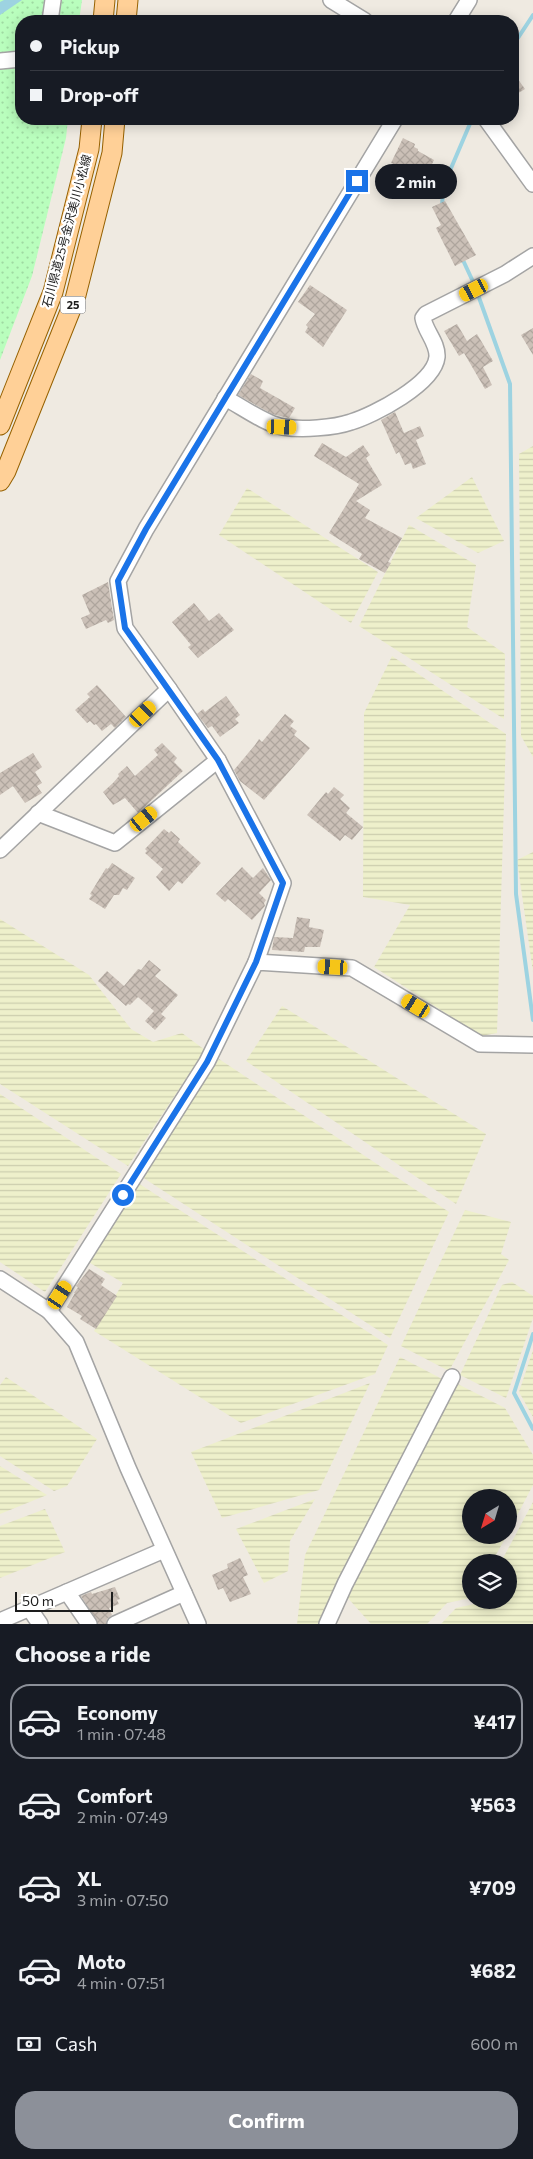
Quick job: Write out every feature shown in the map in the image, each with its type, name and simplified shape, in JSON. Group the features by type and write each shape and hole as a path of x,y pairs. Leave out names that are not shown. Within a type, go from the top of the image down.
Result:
{"main road":[{"path":"104,15 105,0"},
{"path":"127,15 128,0"},
{"name":"石川県道25号金沢美川小松線","path":"0,425 53,292 89,149 91,125"},
{"name":"石川県道25号金沢美川小松線","path":"0,482 10,462 75,299 112,153 114,125"}],"street":[{"path":"51,15 53,0"},
{"path":"331,0 355,15"},
{"path":"460,15 469,0"},
{"path":"0,60 15,59"},
{"path":"49,1311 207,1062 256,962 283,883 218,760 125,628 118,581 146,529 391,125"},
{"path":"490,125 533,184"},
{"path":"225,398 282,427 315,428 350,423 396,401 414,388 431,371 437,357 433,341 424,324 423,318 426,314 505,274 533,256"},
{"path":"0,850 169,688"},
{"path":"38,813 115,843 218,760"},
{"path":"256,962 352,968 480,1044 533,1045"},
{"path":"0,1278 49,1311 76,1342 128,1468 198,1624"},
{"path":"327,1624 345,1584 452,1377"},
{"path":"0,1621 164,1550"},
{"path":"67,1592 89,1624"},
{"path":"115,1624 184,1593"},
{"path":"29,1608 40,1624"}],"green space":[{"path":"0,0 82,0 80,15 15,15 15,125 67,125 66,138 32,276 0,360"},
{"path":"533,446 533,757 521,736 519,454"},
{"path":"472,477 504,541 478,553 416,518"},
{"path":"247,488 378,572 351,623 219,535"},
{"path":"409,525 476,565 467,627 505,654 504,719 359,626"},
{"path":"392,656 506,734 497,1033 481,1036 374,967 410,905 363,897 364,713"},
{"path":"533,852 533,972 517,860"},
{"path":"0,919 89,975 131,1029 153,1042 182,1033 205,1050 128,1166 0,1084"},
{"path":"282,1006 486,1134 456,1204 246,1061"},
{"path":"219,1059 449,1212 390,1338 142,1177"},
{"path":"0,1094 121,1174 45,1292 0,1262"},
{"path":"138,1183 388,1345 375,1374 241,1423 94,1331 123,1283 87,1261"},
{"path":"465,1210 511,1222 501,1254 509,1260 449,1371 401,1346"},
{"path":"512,1282 533,1296 533,1318 506,1398 460,1375 502,1285"},
{"path":"533,1350 533,1417 519,1392"},
{"path":"400,1357 444,1380 323,1624 297,1624 305,1555"},
{"path":"6,1377 97,1439 67,1486 54,1491 0,1456 0,1385"},
{"path":"450,1380 505,1408 533,1455 533,1485 518,1514 518,1489 462,1489 462,1544 502,1544 496,1554 462,1554 462,1600 447,1603 427,1624 371,1624 346,1596"},
{"path":"370,1383 319,1490 222,1518 191,1452"},
{"path":"0,1466 47,1495 0,1514"},
{"path":"315,1499 290,1541 288,1571 264,1583 236,1529"},
{"path":"533,1502 533,1624 441,1624 456,1608 462,1607 462,1609 517,1609 517,1554 505,1554 511,1544 518,1544 518,1530"},
{"path":"45,1509 65,1552 0,1578 0,1526"}],"water":[{"path":"4,0 22,0 0,15 0,2"}],"building":[{"path":"519,81 525,89 519,93"},
{"path":"403,138 415,144 414,147 418,151 434,160 423,182 416,178 414,181 406,177 407,174 391,163"},
{"path":"445,201 476,255 455,266 436,228 441,225 432,207"},
{"path":"310,285 347,310 323,347 305,332 308,327 306,325 315,314 298,302"},
{"path":"457,324 467,341 477,334 493,361 483,367 492,385 485,389 464,353 459,356 444,331"},
{"path":"533,328 533,355 521,335"},
{"path":"251,374 263,381 260,388 295,408 289,418 272,414 238,395"},
{"path":"395,412 404,433 420,426 424,436 416,440 426,464 413,469 411,463 405,465 399,452 396,454 381,420"},
{"path":"322,443 346,457 363,445 370,455 366,458 382,485 356,501 370,510 365,518 402,538 388,562 391,563 385,573 359,559 362,554 329,533 359,484 314,456"},
{"path":"108,582 114,620 108,623 106,620 86,629 81,618 90,614 82,595"},
{"path":"194,603 209,621 219,613 234,630 198,658 188,647 191,645 172,622"},
{"path":"97,685 126,717 115,728 111,724 102,731 96,724 94,725 90,721 87,723 75,710 90,697 87,694"},
{"path":"226,696 240,715 235,719 239,723 220,737 212,726 208,728 197,714 203,709 205,712"},
{"path":"285,714 294,721 290,726 297,731 294,735 310,748 264,800 240,781 234,770 259,739 262,742"},
{"path":"162,743 177,758 174,762 183,771 138,813 125,798 113,805 103,792 127,766 135,776 158,755 154,750"},
{"path":"33,753 42,767 35,772 42,783 37,786 42,793 25,803 13,786 0,795 0,773"},
{"path":"334,787 344,795 340,799 350,808 346,813 363,827 352,840 345,835 340,841 307,815 326,792 328,794"},
{"path":"164,829 169,833 171,831 180,839 178,842 201,863 182,884 178,881 169,891 156,877 163,869 145,853 147,851 145,849"},
{"path":"112,863 135,878 127,890 123,888 119,895 114,895 105,909 89,899 92,895 90,894 106,868 108,869"},
{"path":"242,867 253,878 263,868 271,880 259,893 266,900 265,906 252,920 228,899 225,902 216,894"},
{"path":"297,917 310,919 309,927 324,930 320,947 305,947 304,952 272,950 274,937 293,938"},
{"path":"149,960 161,970 155,976 178,995 161,1014 166,1018 155,1030 145,1021 154,1011 138,997 130,1005 126,1006 98,981 107,971 124,986 138,969 141,970"},
{"path":"89,1269 105,1279 101,1285 117,1296 96,1329 80,1319 82,1316 67,1307 78,1287 76,1286"},
{"path":"240,1558 248,1575 243,1577 251,1594 230,1602 223,1588 218,1590 212,1575 228,1568 227,1564"},
{"path":"115,1587 120,1599 117,1600 119,1604 109,1608 112,1615 107,1619 106,1624 98,1624 81,1596"}],"waterway":[{"path":"519,36 533,15"},
{"path":"442,208 443,187 469,125"},
{"path":"462,258 475,286"},
{"path":"477,292 510,384 516,894 533,1020"},
{"path":"533,1334 514,1393 533,1429"}],"route":[{"path":"123,1195 207,1062 256,962 283,883 218,760 125,628 118,581 146,529 318,242 357,181"}]}
